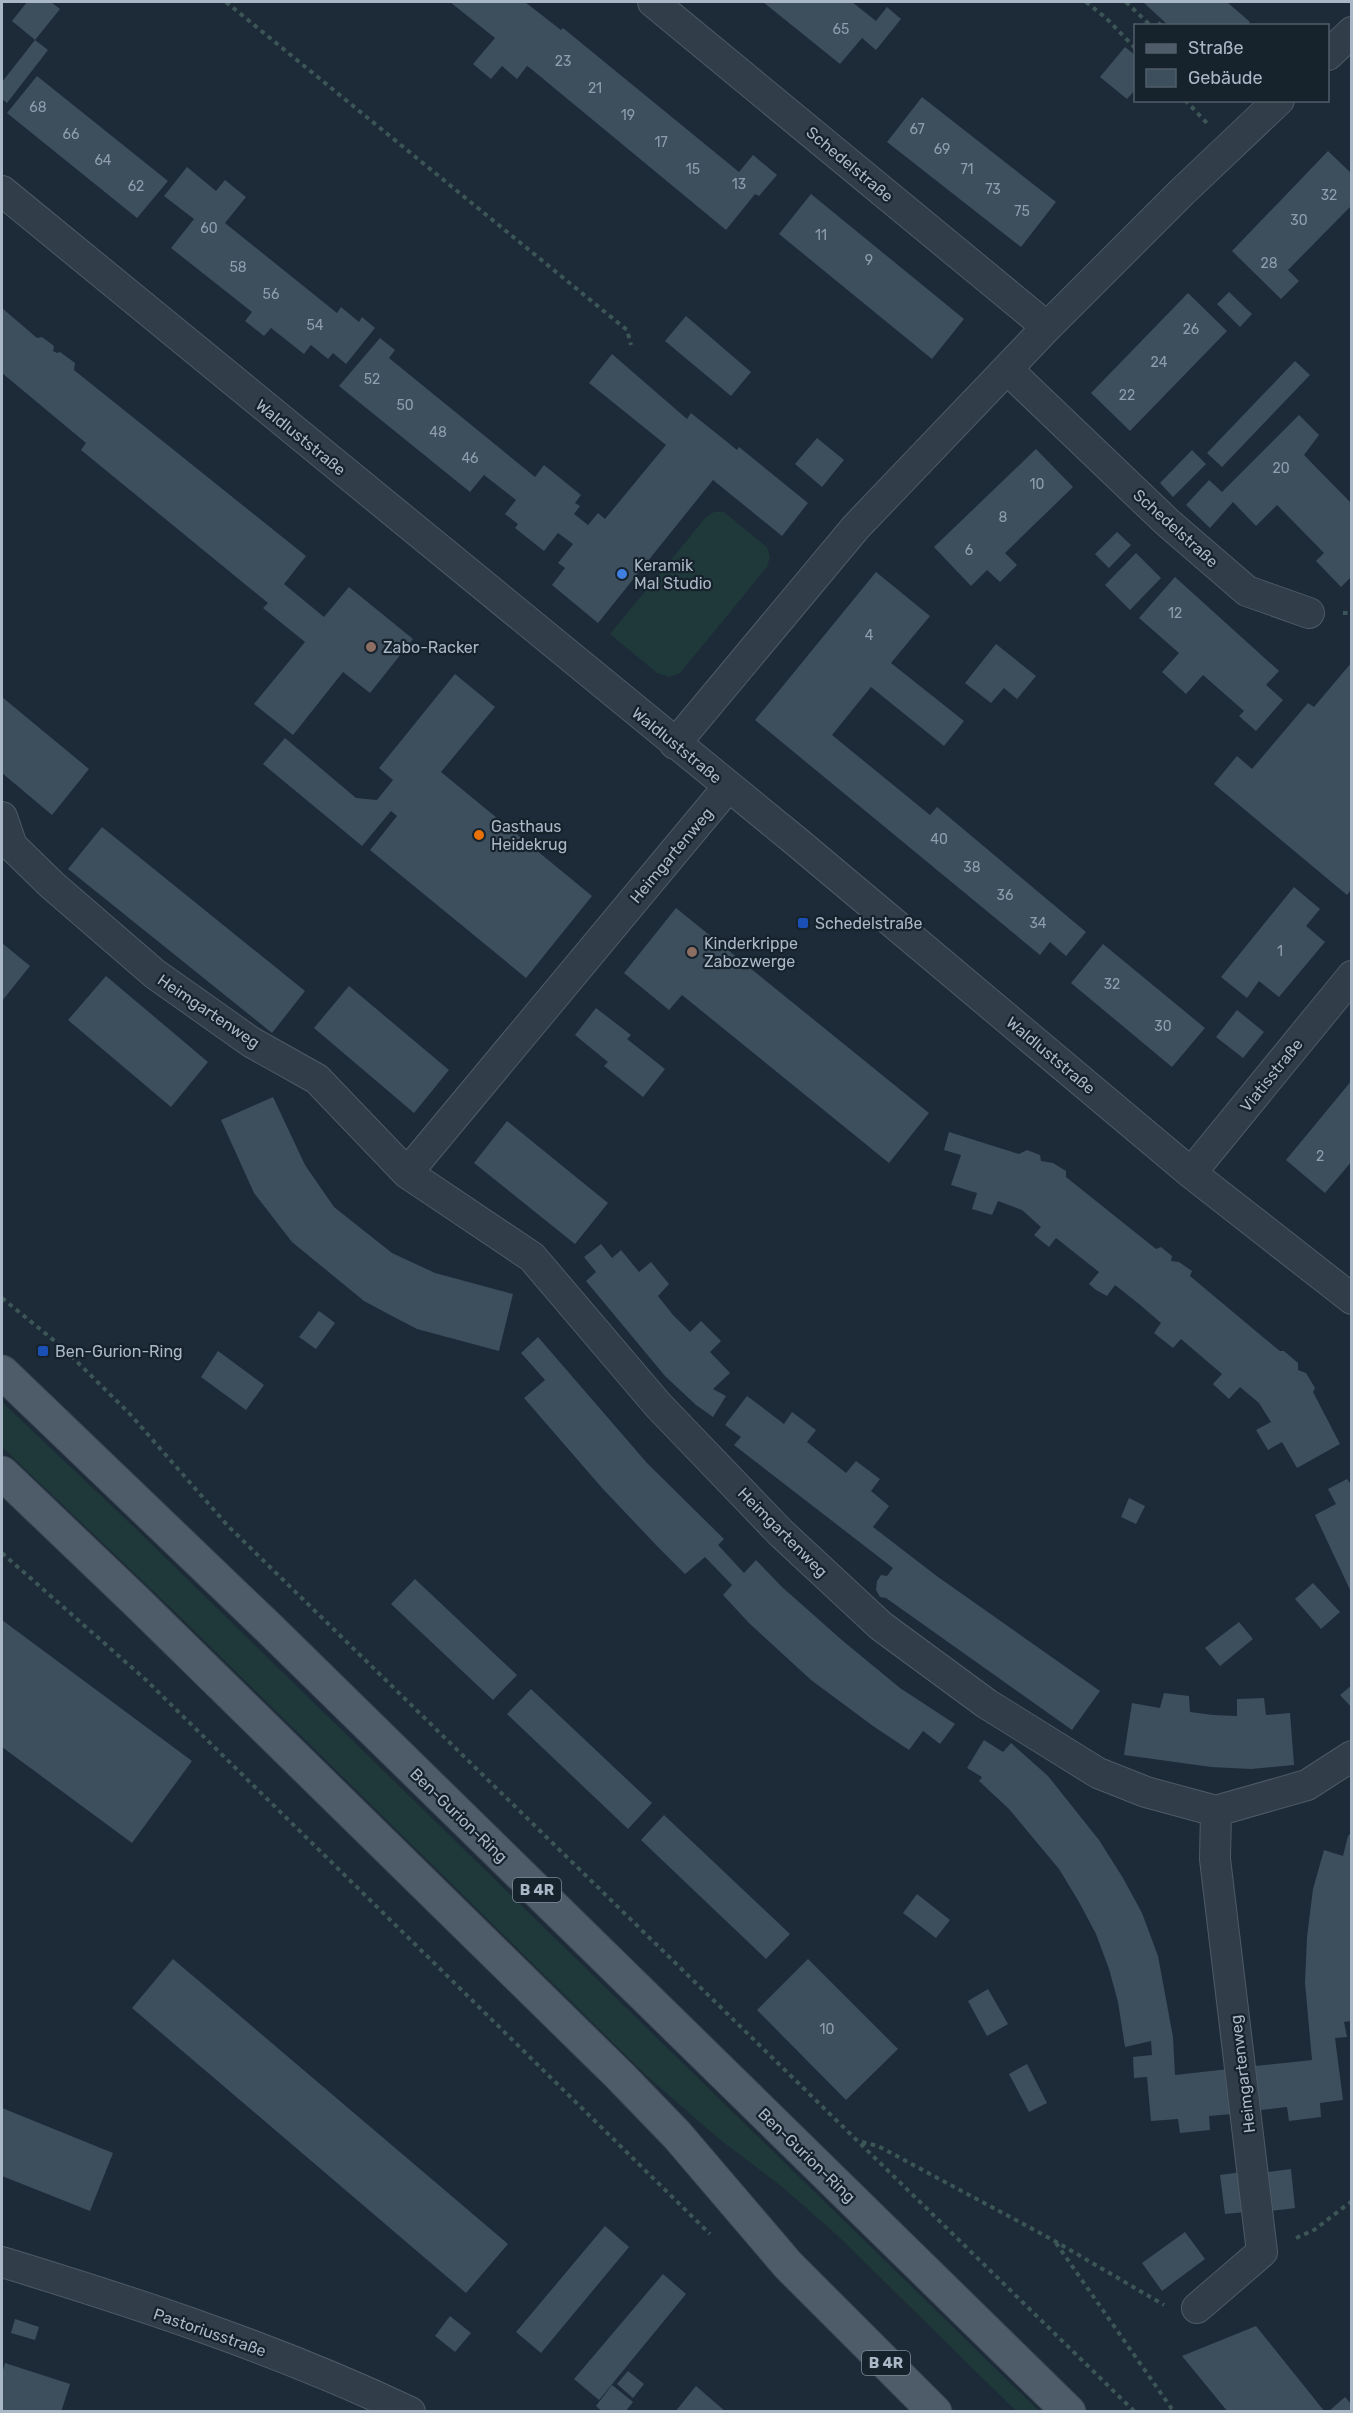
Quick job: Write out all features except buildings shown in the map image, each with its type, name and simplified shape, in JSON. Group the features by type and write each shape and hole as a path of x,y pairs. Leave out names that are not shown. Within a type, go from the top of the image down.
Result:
{"main road":[{"name":"Ben-Gurion-Ring","path":"2,1372 289,1648 1069,2412"},
{"name":"B 4R","path":"2,1473 137,1602 620,2076 677,2135 788,2265 934,2412"}],"street":[{"name":"Schedelstraße","path":"653,2 1047,327"},
{"path":"675,744 856,527 1047,327 1182,192 1277,102"},
{"name":"Waldluststraße","path":"2,191 728,786 1191,1173 1352,1299"},
{"name":"Schedelstraße","path":"1007,369 1167,522 1247,591 1309,613"},
{"name":"Heimgartenweg","path":"407,1173 728,786"},
{"name":"Heimgartenweg","path":"2,817 7,852 52,885 155,975 251,1042 317,1079 407,1173 532,1257 658,1405 781,1533 881,1626 987,1704 1098,1773 1146,1792 1216,1811 1215,1858 1262,2253"},
{"name":"Viatisstraße","path":"1191,1173 1352,976"},
{"path":"1216,1811 1307,1785 1352,1756"},
{"path":"1197,2308 1262,2253"},
{"name":"Pastoriusstraße","path":"3,2268 222,2334 346,2381 410,2412"}],"path":[{"path":"226,2 627,330 631,345"},
{"path":"1086,2 1106,18 1134,47"},
{"path":"1126,2 1149,24"},
{"path":"1159,24 1162,20"},
{"path":"2,1298 62,1347 129,1413 228,1526 1135,2412"},
{"path":"2,1553 146,1680 718,2241"},
{"path":"861,2142 878,2146 1053,2240 1168,2307 1197,2308"},
{"path":"1262,2253 1314,2230 1352,2201"},
{"path":"1053,2240 1174,2412"}],"green space":[{"path":"714,512 724,512 767,547 770,557 767,567 680,673 669,677 657,673 610,634 706,517"},
{"path":"2,1402 134,1527 1039,2411 1016,2411 837,2235 781,2186 719,2139 648,2077 172,1609 2,1447"}],"place":[{"name":"Keramik Mal Studio","path":"622,574"},
{"name":"Zabo-Racker","path":"371,647"},
{"name":"Gasthaus Heidekrug","path":"479,835"},
{"name":"Schedelstraße","path":"803,923"},
{"name":"Kinderkrippe Zabozwerge","path":"692,952"},
{"name":"Ben-Gurion-Ring","path":"43,1351"}]}
